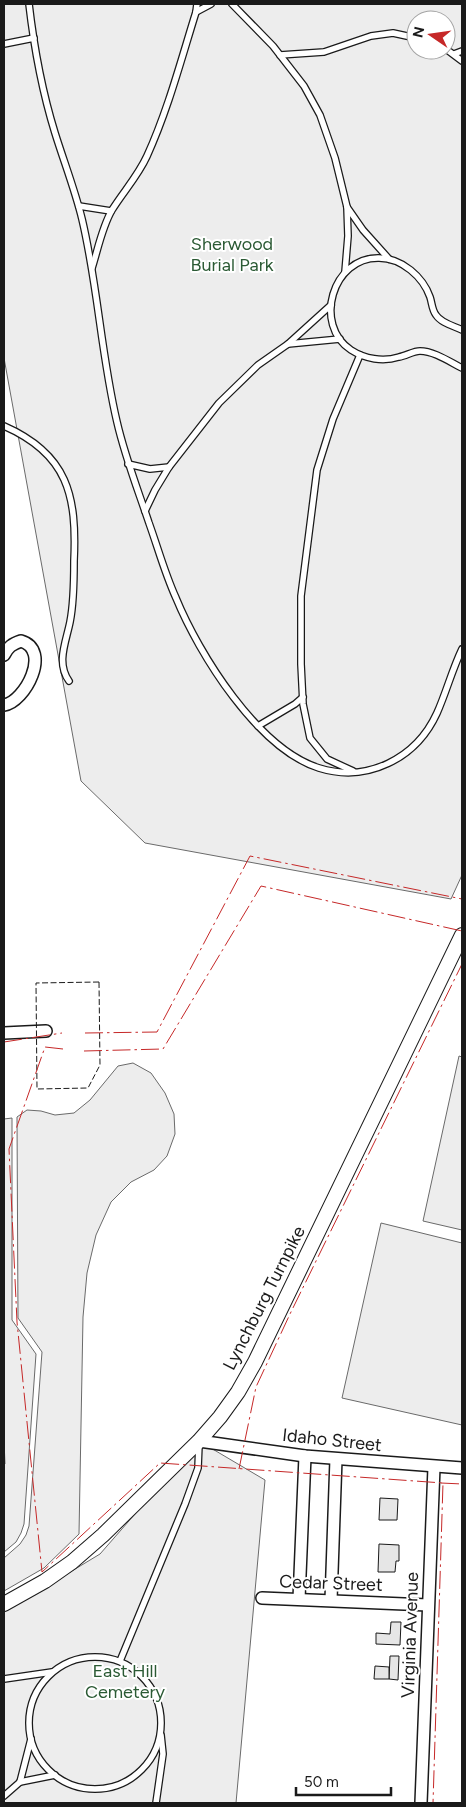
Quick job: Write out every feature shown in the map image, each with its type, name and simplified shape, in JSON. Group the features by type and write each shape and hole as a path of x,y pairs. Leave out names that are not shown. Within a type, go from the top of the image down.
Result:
{"street":[{"path":"4,655 7,648 21,641 32,646 36,659 34,669 24,688 14,702 4,705"},
{"name":"Lynchburg Turnpike","path":"4,1604 45,1581 72,1562 103,1535 199,1441 238,1392 255,1362 462,935"},
{"path":"4,1033 46,1031"},
{"name":"Idaho Street","path":"199,1441 305,1456 462,1468"},
{"path":"299,1599 305,1456"},
{"path":"331,1600 336,1459"},
{"name":"Virginia Avenue","path":"421,1803 434,1467"},
{"name":"Cedar Street","path":"262,1598 428,1605"}],"lane":[{"path":"29,4 38,65 54,131 79,206 92,269 106,366 117,423 128,464 176,600 214,668 240,706 280,746 311,766 329,771 355,772 372,770 388,765 417,743 436,715 462,649"},
{"path":"92,269 111,211 129,188 147,157 166,109 197,4"},
{"path":"196,12 211,4"},
{"path":"232,4 280,55 304,86 320,115 335,158 347,207 348,236 345,272"},
{"path":"280,55 324,52 371,36 393,33 406,36"},
{"path":"4,44 34,38"},
{"path":"79,206 111,211"},
{"path":"347,207 363,230 389,259"},
{"path":"462,330 437,317 424,283 404,265 389,259 367,259 352,266 339,280 334,292 331,305 332,321 340,338 350,349 360,355 386,360 419,350 427,351 462,368"},
{"path":"145,511 169,467 219,403 258,365 288,344 331,305"},
{"path":"288,344 340,338"},
{"path":"355,772 328,759 310,738 303,697 301,596 317,470 332,419 360,355"},
{"path":"4,426 30,440 46,452 57,465 66,482 71,499 74,523 73,596 62,662 64,674 69,681"},
{"path":"128,464 150,470 169,467"},
{"path":"258,726 295,704 303,697"},
{"path":"120,1661 182,1513 198,1468 199,1441"},
{"path":"103,1656 120,1661 132,1667 150,1685 160,1708 160,1733 154,1753 141,1770 124,1783 103,1789 82,1788 62,1781 45,1768 34,1750 28,1729 30,1708 38,1688 52,1672 67,1662 85,1657 103,1656"},
{"path":"4,1679 52,1672"},
{"path":"156,1803 163,1754 160,1733"},
{"path":"20,1782 31,1739"},
{"path":"4,1796 20,1782 55,1775"}],"shaded area":[{"name":"Sherwood Burial Park","path":"4,4 462,4 462,875 451,899 145,843 81,781 4,358"},
{"path":"459,1056 462,1057 462,1230 423,1221"},
{"path":"133,1063 151,1073 165,1093 174,1114 175,1134 167,1156 154,1170 131,1182 111,1202 96,1235 87,1273 83,1317 79,1534 44,1568 4,1591 4,1558 20,1544 29,1526 42,1352 18,1318 17,1117 27,1110 55,1115 74,1113 90,1100 118,1066"},
{"path":"12,1118 12,1320 36,1354 24,1524 16,1542 4,1552 4,1119"},
{"path":"381,1223 462,1243 462,1425 342,1398"},
{"name":"East Hill Cemetery","path":"199,1441 265,1480 236,1803 4,1803 4,1612 100,1554"}],"building":[{"path":"380,1498 398,1499 397,1520 379,1520"},
{"path":"379,1544 399,1545 399,1561 396,1561 395,1572 378,1572"},
{"path":"391,1622 401,1622 400,1645 376,1644 376,1633 390,1634"},
{"path":"390,1656 399,1656 398,1680 389,1679"},
{"path":"375,1666 389,1667 389,1679 374,1679"}],"fence":[{"path":"99,982 100,1065 88,1088 37,1089 36,983 99,982"}],"power":[{"path":"85,1033 157,1032 250,856 462,899"},
{"path":"84,1051 163,1049 261,886 462,931"},
{"path":"239,1469 256,1387 462,964"},
{"path":"4,1042 62,1033"},
{"path":"63,1049 45,1047 9,1149 17,1322 42,1572 160,1463 443,1483 433,1803"},
{"path":"441,1483 462,1484"}]}
